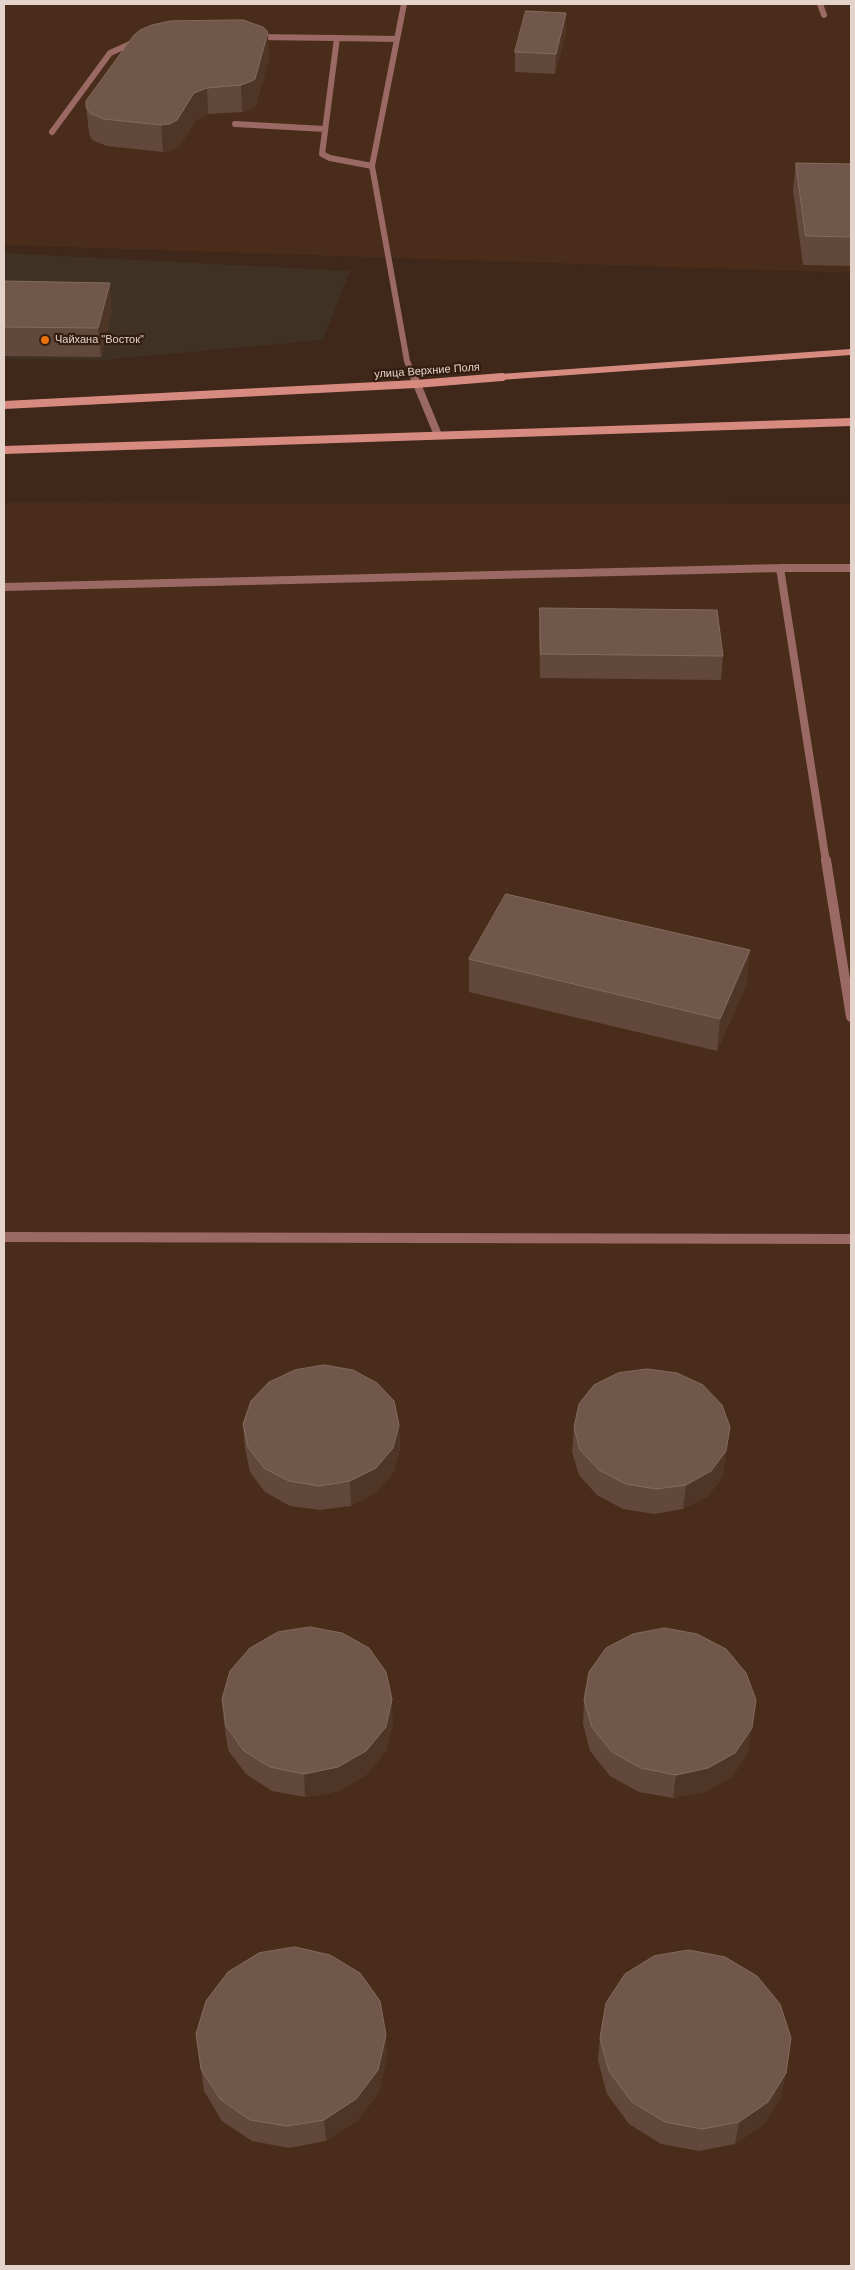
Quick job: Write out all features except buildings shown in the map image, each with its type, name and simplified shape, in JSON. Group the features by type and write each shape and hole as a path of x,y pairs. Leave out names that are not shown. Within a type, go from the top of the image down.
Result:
{"main road":[{"name":"улица Верхние Поля","path":"4,405 416,384 666,364 851,352"},
{"path":"4,450 851,422"}],"lane":[{"path":"404,4 372,166 407,361 438,435"},
{"path":"820,4 824,15"},
{"path":"247,37 397,39"},
{"path":"52,132 110,53 120,46 145,38"},
{"path":"337,38 322,154 325,157 372,166"},
{"path":"235,124 325,129"},
{"path":"780,568 851,1017"},
{"path":"4,587 780,568 851,568"},
{"path":"4,1237 851,1239"}],"shaded area":[{"path":"4,4 851,4 851,273 4,245"},
{"path":"4,253 350,271 323,340 103,360 4,359"},
{"path":"4,503 851,504 851,2266 4,2266"}],"place":[{"name":"Чайхана \"Восток\"","path":"45,340"}]}
